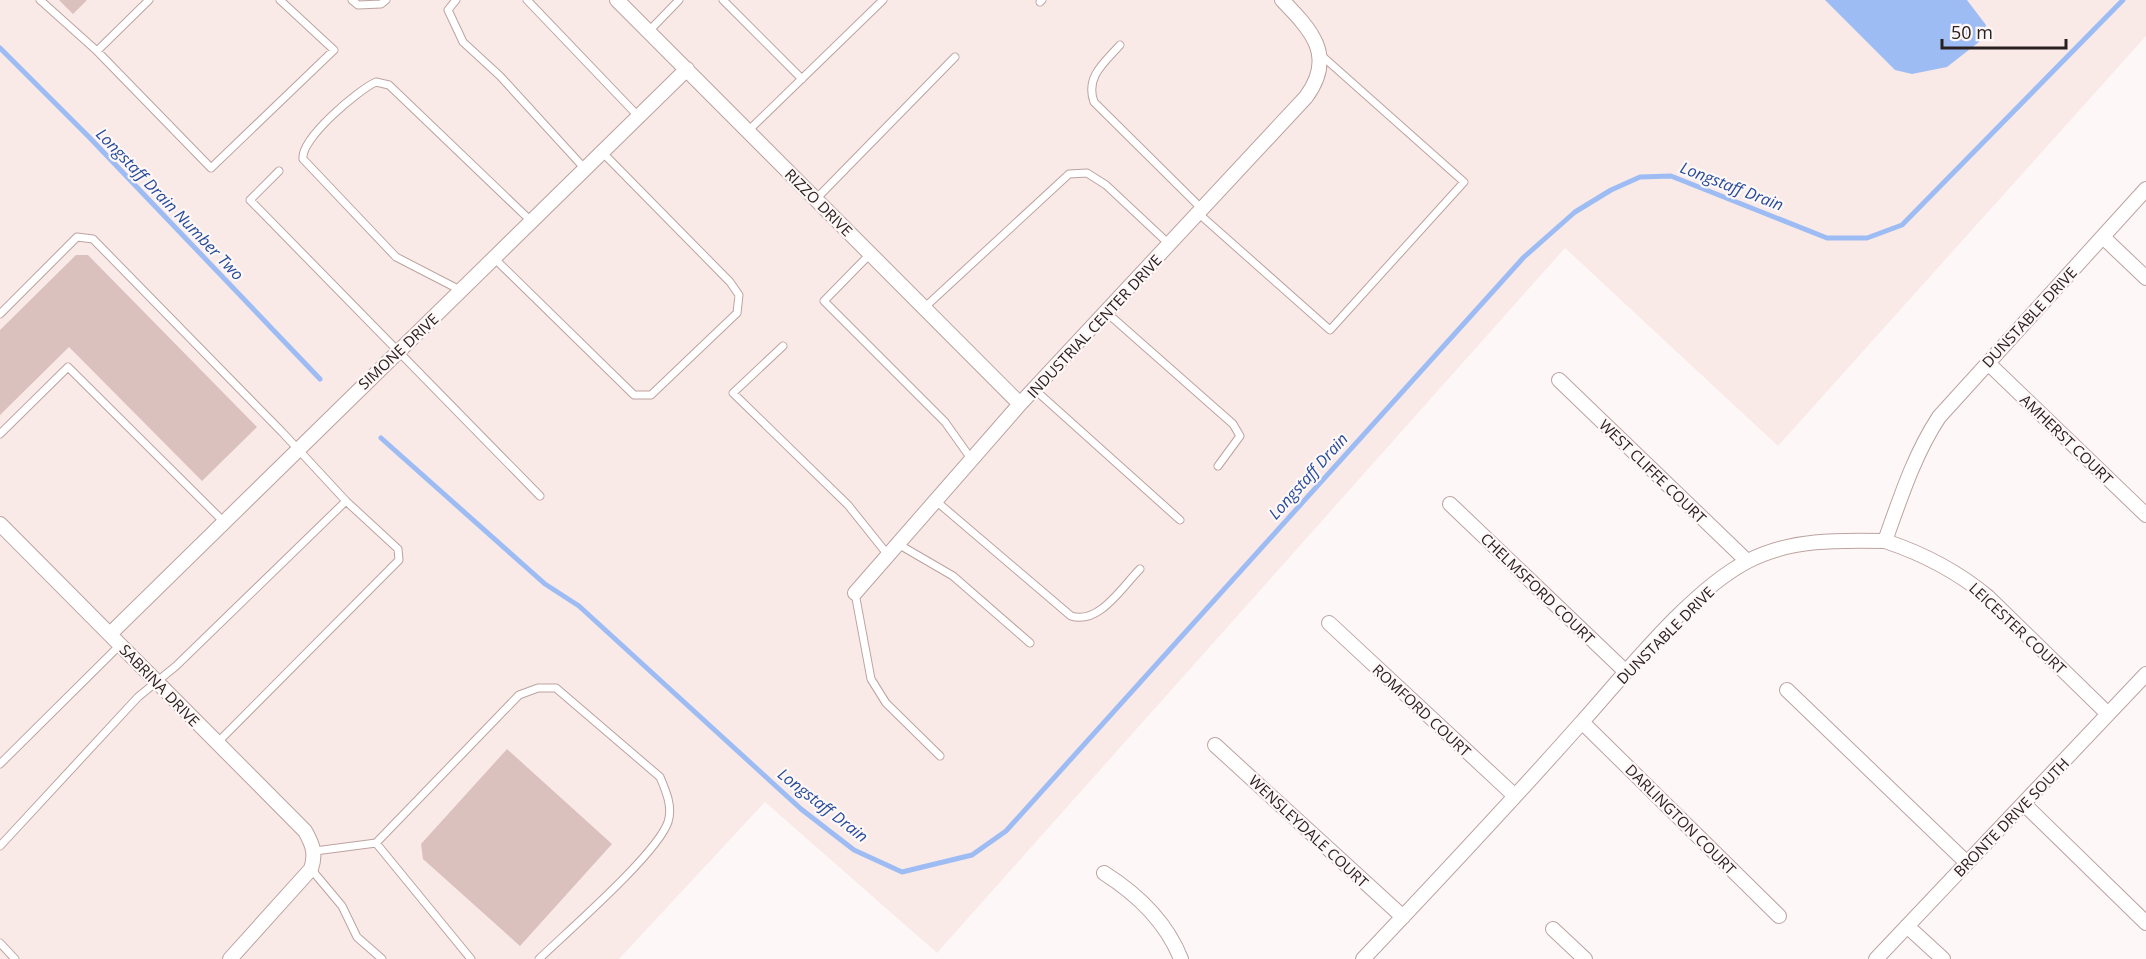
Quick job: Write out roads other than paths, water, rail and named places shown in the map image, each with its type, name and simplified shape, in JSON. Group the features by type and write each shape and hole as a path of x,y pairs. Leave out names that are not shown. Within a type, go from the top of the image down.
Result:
{"street":[{"name":"RIZZO DRIVE","path":"617,0 1020,404"},
{"path":"1282,0 1300,19 1321,56"},
{"name":"INDUSTRIAL CENTER DRIVE","path":"855,592 1020,404 1306,97 1318,81 1321,56"},
{"name":"SIMONE DRIVE","path":"115,639 224,522 297,449 396,351 463,291 687,69"},
{"name":"DUNSTABLE DRIVE","path":"1364,959 1626,672 1694,603 1747,561 1779,549 1835,540 1886,541 1926,437 1955,397 2146,189"},
{"path":"2103,237 2146,279"},
{"name":"AMHERST COURT","path":"1988,363 2146,515"},
{"name":"WEST CLIFFE COURT","path":"1559,380 1747,561"},
{"name":"CHELMSFORD COURT","path":"1450,504 1626,672"},
{"name":"SABRINA DRIVE","path":"0,524 305,831 315,851"},
{"name":"LEICESTER COURT","path":"1886,541 1934,561 1968,580 2108,714"},
{"name":"ROMFORD COURT","path":"1329,623 1515,796"},
{"name":"BRONTE DRIVE SOUTH","path":"1876,959 2146,674"},
{"path":"1787,690 1967,863"},
{"name":"DARLINGTON COURT","path":"1582,722 1779,916"},
{"name":"WENSLEYDALE COURT","path":"1215,745 1403,917"},
{"path":"2024,804 2146,923"},
{"path":"230,959 311,870 315,851"},
{"path":"1104,873 1137,896 1155,916 1181,959"},
{"path":"1907,926 1943,959"},
{"path":"1553,929 1585,959"}],"lane":[{"path":"40,0 97,51 211,168 334,50 280,0"},
{"path":"97,51 149,0"},
{"path":"352,0 358,5 381,4 386,0"},
{"path":"456,0 448,10 463,42 500,76 586,170"},
{"path":"527,0 639,117"},
{"path":"649,31 679,0"},
{"path":"723,0 802,79"},
{"path":"748,131 883,0"},
{"path":"1120,45 1091,82 1089,91 1094,102 1200,211 1330,330 1464,182 1321,56"},
{"path":"816,199 956,57"},
{"path":"463,291 403,263 388,249 303,159 304,147 313,136 361,90 376,82 383,82 532,222"},
{"path":"495,259 634,395 651,395 737,313 739,295 730,282 603,153"},
{"path":"279,171 250,200 540,496"},
{"path":"924,308 1069,174 1087,173 1106,185 1169,244"},
{"path":"0,314 77,237 93,239 346,501 398,549 399,560 217,743"},
{"path":"870,254 824,301 945,422 972,460"},
{"path":"1106,312 1233,424 1240,436 1218,466"},
{"path":"783,346 733,393 848,505 888,555"},
{"path":"0,434 68,367 224,522"},
{"path":"1035,389 1180,520"},
{"path":"0,846 59,780 138,698 346,501"},
{"path":"936,501 1071,616 1082,620 1093,617 1140,569"},
{"path":"898,544 953,576 1030,643"},
{"path":"855,592 871,679 886,703 940,756"},
{"path":"0,764 115,639"},
{"path":"315,851 376,843 519,695 538,688 556,688 660,777 669,798 669,821 650,851 539,959"},
{"path":"376,843 471,959"},
{"path":"311,870 342,906 357,937 382,959"},
{"path":"0,943 15,959"}],"water":[{"path":"1825,0 1967,0 1986,25 1979,42 1947,67 1912,74 1895,70"}],"waterway":[{"name":"Longstaff Drain","path":"381,438 545,584 579,606 801,809 854,850 902,872 972,855 1006,831 1524,257 1575,212 1611,190 1640,177 1671,176 1827,238 1867,238 1902,225 2123,0"},
{"name":"Longstaff Drain Number Two","path":"0,48 89,137 320,379"}]}
